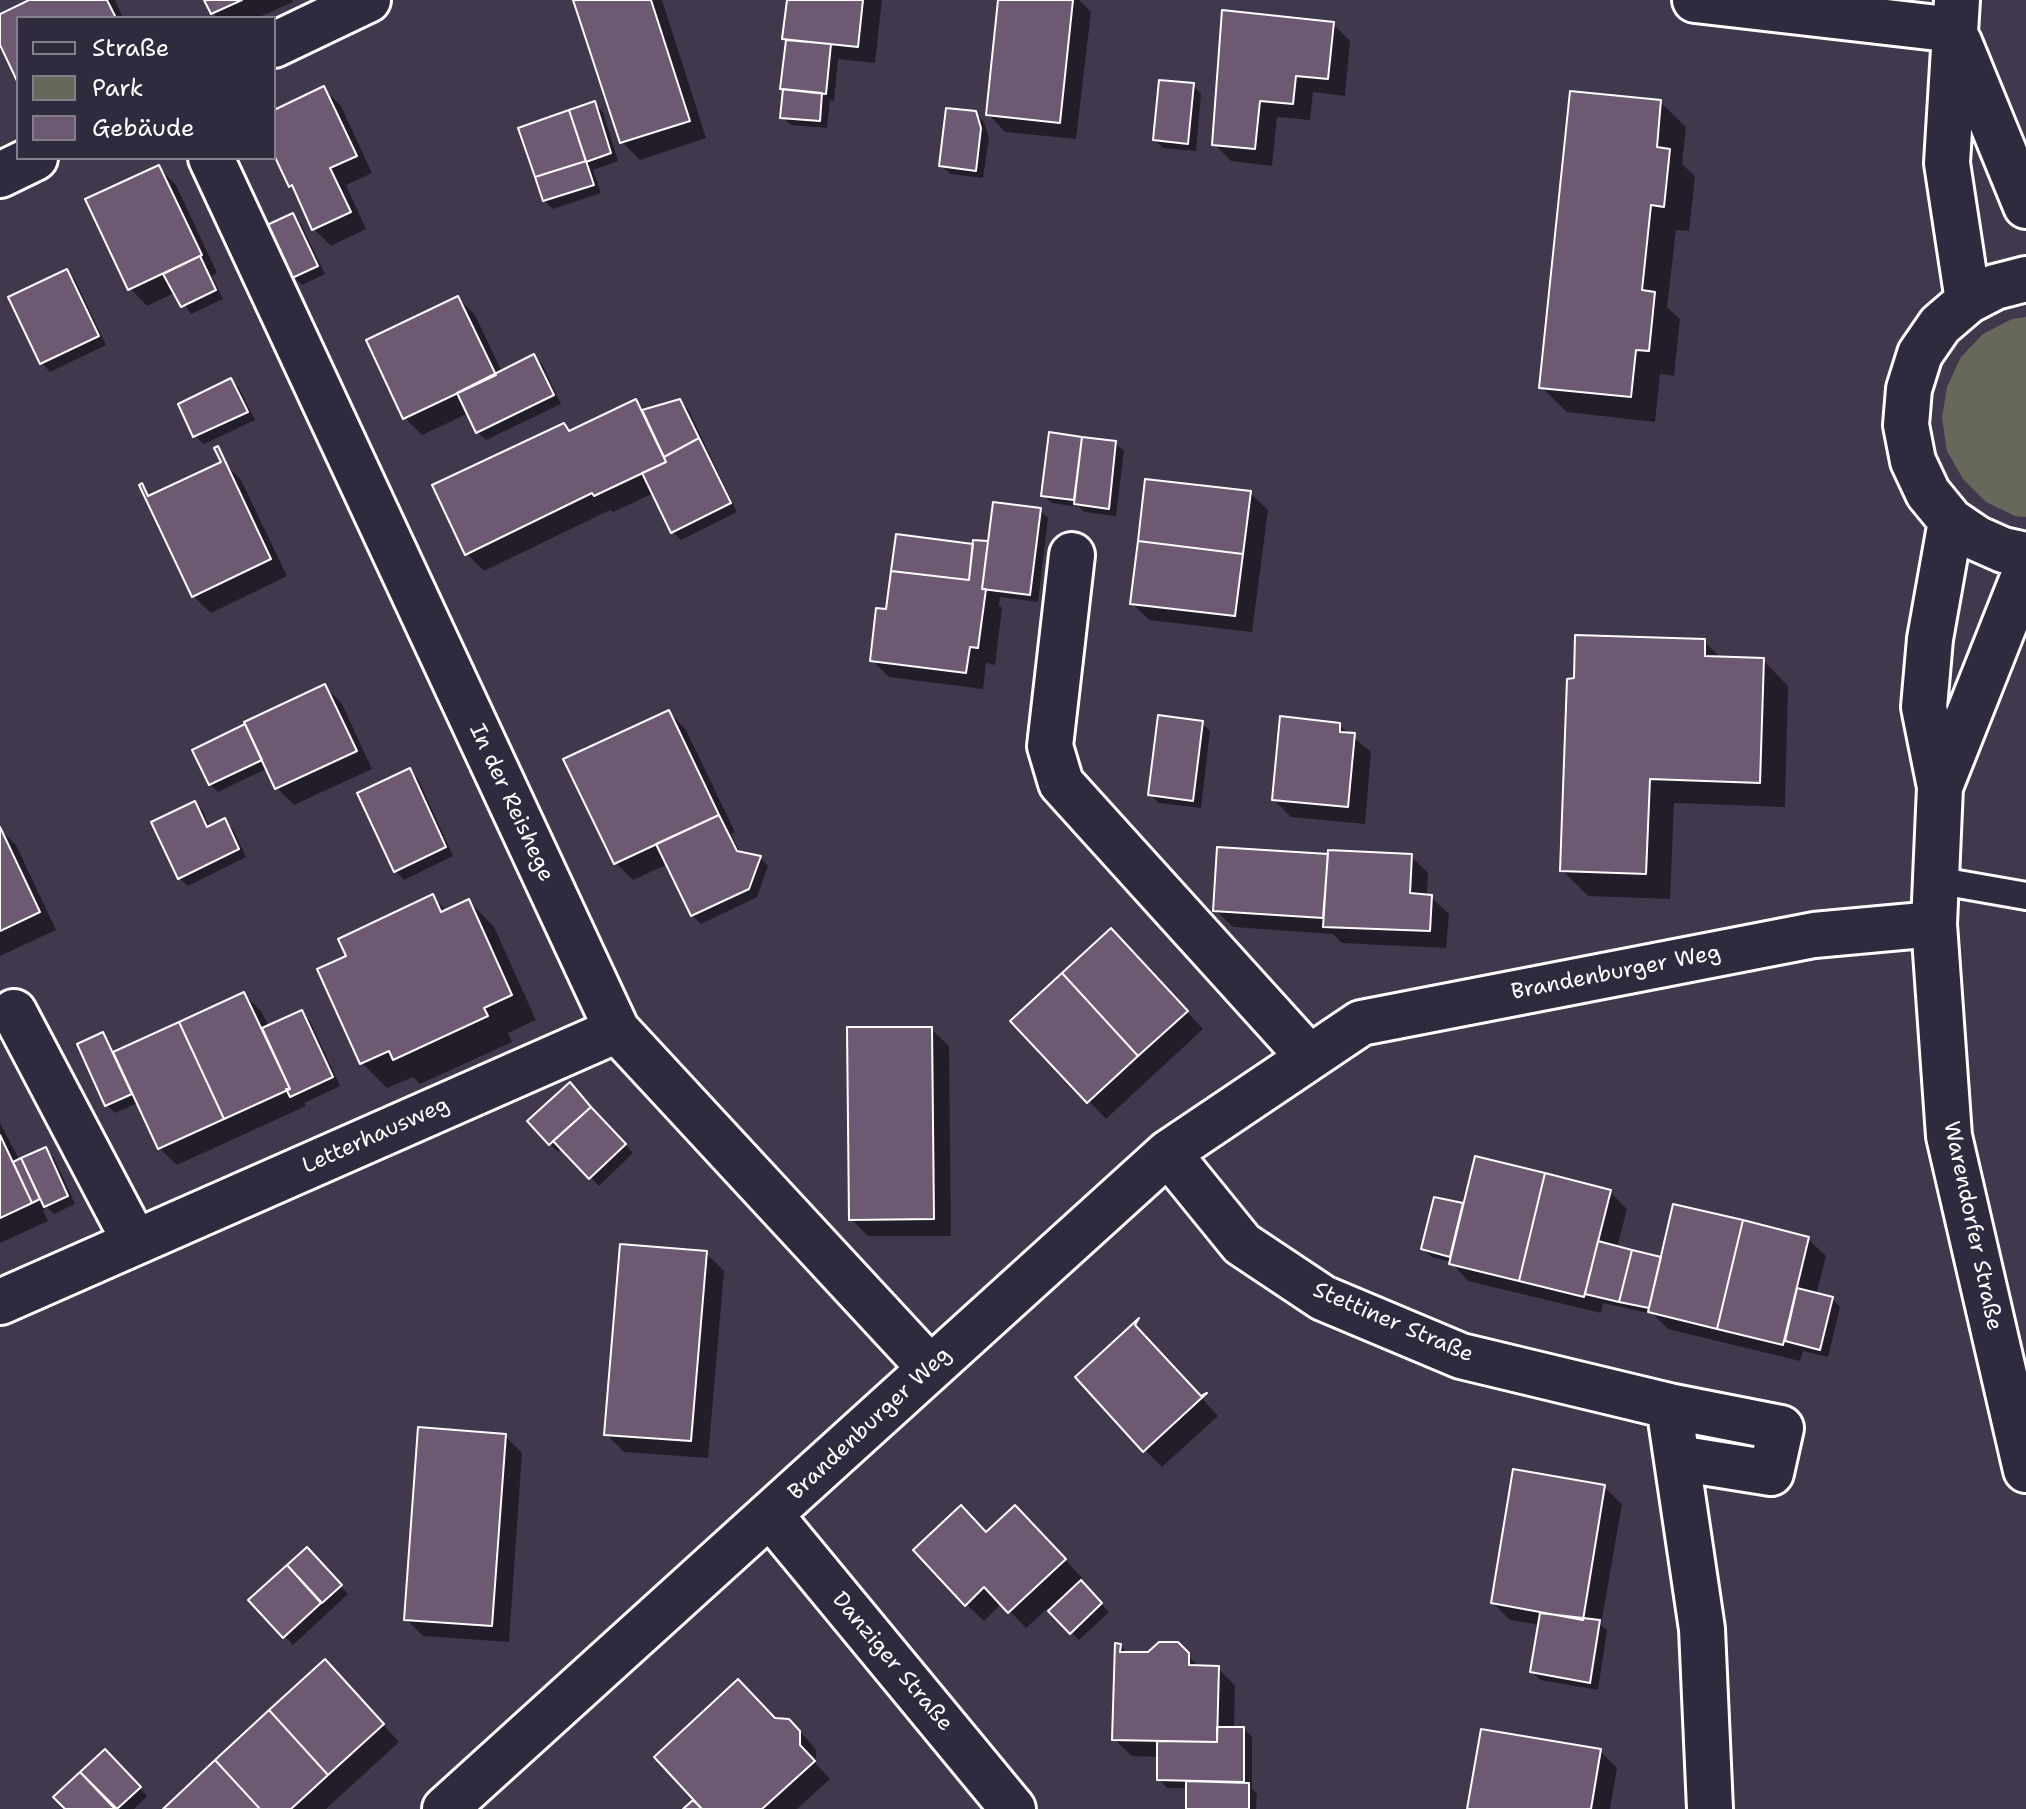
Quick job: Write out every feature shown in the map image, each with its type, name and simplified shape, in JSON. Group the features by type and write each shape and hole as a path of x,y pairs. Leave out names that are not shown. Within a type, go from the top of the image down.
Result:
{"street":[{"path":"276,44 368,0"},
{"path":"1695,0 1956,15"},
{"path":"1956,15 2026,206"},
{"path":"1956,15 1947,163 1968,301"},
{"path":"0,175 31,160"},
{"name":"In der Reishege","path":"212,160 617,1030 930,1368"},
{"path":"2026,279 1995,287 1968,301 1940,325 1920,354 1909,389 1906,425 1913,461 1928,493 1951,521 1976,538 2003,550 2026,555"},
{"name":"Warendorfer Straße","path":"1951,521 1930,639 1924,707 1940,787 1934,924 1949,1136 2026,1470"},
{"path":"1072,555 1050,746 1061,783 1309,1057"},
{"name":"Warendorfer Straße","path":"1940,787 2026,570"},
{"name":"Brandenburger Weg","path":"445,1809 1168,1153 1361,1023 1814,935 1934,924"},
{"path":"14,1012 135,1242"},
{"name":"Letterhausweg","path":"0,1302 617,1030"},
{"name":"Stettiner Straße","path":"1168,1153 1242,1244 1323,1298 1461,1356 1669,1406 1781,1428 1771,1473 1677,1458"},
{"path":"1669,1406 1702,1629 1710,1809"},
{"name":"Danziger Straße","path":"771,1516 1013,1809"}],"lane":[{"path":"1935,880 2026,896"}],"green space":[{"path":"2026,317 2026,517 2015,516 1986,502 1963,479 1947,451 1942,418 1947,387 1961,357 1983,334 2012,319"}],"building":[{"path":"29,0 107,0 115,16 16,16 16,79 0,45 0,14"},
{"path":"204,0 242,0 211,14"},
{"path":"573,0 651,0 690,121 620,143"},
{"path":"787,0 863,0 858,47 782,39"},
{"path":"998,0 1073,0 1060,123 986,115"},
{"path":"1222,10 1334,22 1328,79 1296,76 1293,104 1260,101 1255,149 1212,145"},
{"path":"786,40 831,44 826,94 780,89"},
{"path":"1159,80 1194,83 1188,144 1153,140"},
{"path":"324,86 357,156 330,168 351,212 312,230 292,185 289,187 276,159 276,109"},
{"path":"783,89 822,93 820,121 780,118"},
{"path":"1570,91 1661,100 1657,147 1670,149 1664,207 1651,205 1642,290 1655,292 1649,351 1636,350 1631,397 1539,388"},
{"path":"595,101 611,153 586,162 569,110"},
{"path":"946,108 976,111 981,128 976,171 939,166"},
{"path":"569,110 586,161 535,177 518,128"},
{"path":"586,161 594,185 543,201 535,177"},
{"path":"159,165 202,255 128,290 85,199"},
{"path":"293,213 318,266 292,278 267,225"},
{"path":"200,256 216,290 181,307 163,274"},
{"path":"67,269 99,336 40,364 8,297"},
{"path":"458,296 496,375 403,419 366,340"},
{"path":"534,354 554,395 476,433 457,393"},
{"path":"231,378 248,412 193,437 178,404"},
{"path":"636,399 666,462 594,496 592,493 465,555 432,485 564,423 569,431"},
{"path":"680,399 699,438 664,457 642,410"},
{"path":"1049,432 1082,437 1074,500 1041,496"},
{"path":"1082,437 1116,441 1109,509 1074,504"},
{"path":"699,438 731,503 671,533 642,473 666,462 664,457"},
{"path":"218,446 271,559 192,597 139,485 142,483 148,496 221,462 214,448"},
{"path":"1145,479 1251,491 1243,554 1138,541"},
{"path":"993,502 1041,508 1030,595 982,589"},
{"path":"896,534 973,544 969,580 891,571"},
{"path":"973,540 988,541 982,589 986,589 978,648 970,647 966,673 870,661 876,608 886,609 891,571 969,580"},
{"path":"1138,541 1243,554 1235,616 1130,604"},
{"path":"1575,635 1705,639 1705,656 1764,658 1760,783 1650,779 1646,874 1560,871 1567,679 1574,678"},
{"path":"325,684 357,751 275,789 244,722"},
{"path":"669,710 719,815 614,864 563,759"},
{"path":"1158,715 1203,721 1193,801 1148,795"},
{"path":"1280,716 1340,723 1340,732 1355,733 1348,807 1272,800"},
{"path":"245,724 262,760 209,785 192,750"},
{"path":"410,768 446,847 394,872 357,793"},
{"path":"195,801 207,827 225,818 239,849 178,879 151,822"},
{"path":"719,815 737,851 761,856 749,889 691,916 656,844"},
{"path":"0,827 40,912 0,931"},
{"path":"1217,847 1328,854 1323,918 1213,911"},
{"path":"1328,850 1412,854 1410,893 1432,895 1430,931 1323,927"},
{"path":"433,894 441,912 469,899 512,995 484,1008 488,1016 393,1060 389,1051 360,1064 317,969 346,956 338,939"},
{"path":"1111,928 1188,1011 1138,1056 1062,973"},
{"path":"1062,973 1138,1056 1087,1103 1010,1021"},
{"path":"244,992 290,1089 224,1119 179,1022"},
{"path":"302,1010 333,1077 290,1097 286,1089 290,1089 262,1028"},
{"path":"179,1022 224,1119 158,1149 113,1052"},
{"path":"847,1027 932,1027 934,1219 849,1220"},
{"path":"103,1032 132,1094 105,1106 77,1044"},
{"path":"570,1082 591,1107 549,1145 527,1121"},
{"path":"591,1107 626,1144 589,1179 553,1141"},
{"path":"0,1135 32,1203 0,1218"},
{"path":"46,1147 68,1196 44,1207 21,1158"},
{"path":"1475,1156 1545,1173 1519,1281 1449,1264"},
{"path":"21,1158 40,1199 32,1203 13,1162"},
{"path":"1545,1173 1611,1190 1584,1297 1519,1281"},
{"path":"1434,1197 1463,1203 1450,1257 1421,1249"},
{"path":"1673,1204 1743,1220 1717,1329 1648,1312"},
{"path":"1743,1220 1809,1237 1783,1345 1717,1329"},
{"path":"1598,1241 1632,1250 1619,1302 1585,1294"},
{"path":"620,1244 707,1251 691,1441 604,1435"},
{"path":"1632,1250 1661,1257 1649,1308 1619,1302"},
{"path":"1797,1288 1833,1297 1820,1350 1785,1341"},
{"path":"1139,1318 1135,1325 1201,1396 1207,1393 1143,1452 1075,1377"},
{"path":"418,1427 506,1434 492,1626 404,1620"},
{"path":"1513,1469 1605,1485 1583,1620 1491,1603"},
{"path":"961,1505 986,1532 1015,1505 1066,1559 1008,1613 984,1587 965,1606 913,1550"},
{"path":"307,1547 342,1585 322,1603 287,1565"},
{"path":"287,1565 321,1603 283,1638 248,1600"},
{"path":"1081,1580 1102,1603 1070,1634 1048,1611"},
{"path":"1540,1613 1600,1620 1590,1683 1530,1672"},
{"path":"1159,1642 1178,1642 1189,1653 1189,1665 1219,1666 1217,1742 1112,1740 1115,1643 1121,1644 1120,1652 1148,1652"},
{"path":"325,1659 384,1724 328,1775 269,1710"},
{"path":"738,1679 775,1718 789,1719 800,1731 800,1745 815,1761 762,1809 702,1809 654,1757"},
{"path":"269,1710 328,1775 291,1809 260,1809 215,1760"},
{"path":"1217,1727 1244,1727 1244,1782 1157,1780 1157,1741 1217,1742"},
{"path":"1481,1729 1601,1749 1591,1809 1467,1809"},
{"path":"105,1749 141,1787 117,1809 80,1772"},
{"path":"215,1760 260,1809 163,1809"},
{"path":"80,1772 115,1809 65,1809 53,1797"},
{"path":"1186,1781 1249,1783 1249,1809 1186,1809"},
{"path":"693,1800 702,1809 683,1809"}]}
